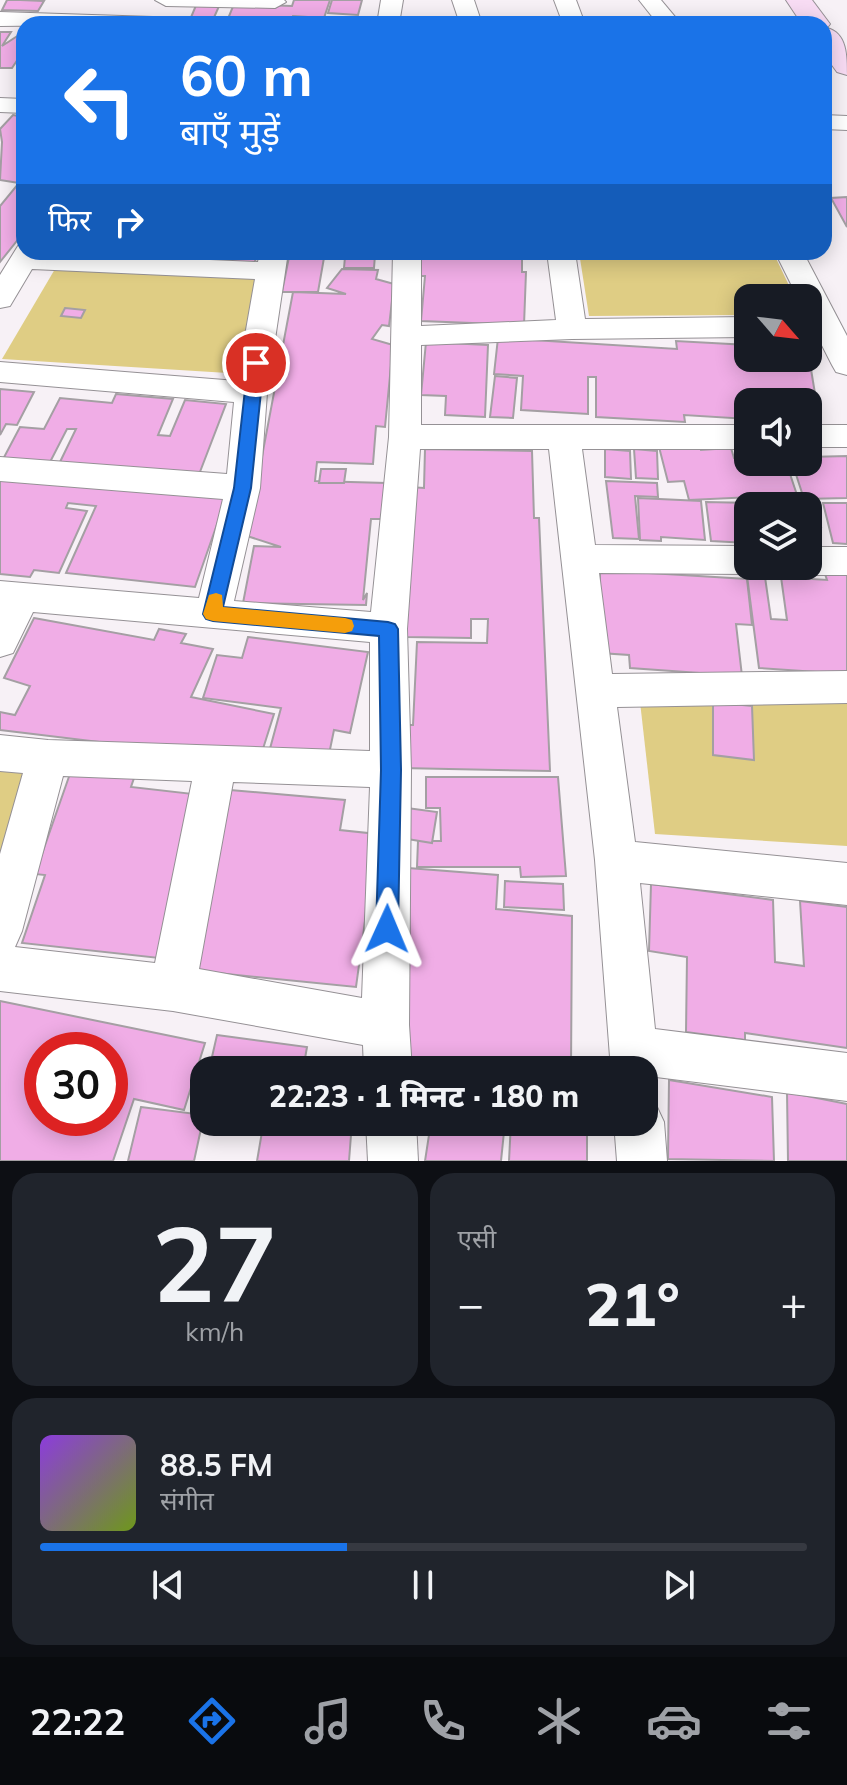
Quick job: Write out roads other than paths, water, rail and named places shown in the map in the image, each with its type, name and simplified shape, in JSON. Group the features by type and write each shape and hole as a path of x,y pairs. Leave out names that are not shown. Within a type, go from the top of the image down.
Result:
{"main road":[{"path":"828,0 847,26"},
{"path":"832,46 847,66"}],"street":[{"path":"166,0 275,2"},
{"path":"650,0 663,16"},
{"path":"0,299 23,260"},
{"path":"190,260 272,262 251,393 243,488 213,614"},
{"path":"387,1056 385,1025 391,770 388,629 405,437 407,260"},
{"path":"562,260 572,329"},
{"path":"792,260 802,284"},
{"path":"407,336 572,329 734,327"},
{"path":"822,331 847,365"},
{"path":"0,372 251,393"},
{"path":"822,436 847,436"},
{"path":"405,437 734,437"},
{"path":"564,437 616,860 634,1056"},
{"path":"0,469 243,488"},
{"path":"577,559 734,560"},
{"path":"822,561 847,561"},
{"path":"0,642 11,596 388,629"},
{"path":"595,691 847,687"},
{"path":"0,753 48,758 391,770"},
{"path":"0,931 48,758"},
{"path":"173,988 216,764"},
{"path":"616,860 847,884"},
{"path":"0,968 173,988 385,1025"},
{"path":"658,1062 847,1077"},
{"path":"392,1136 393,1161"},
{"path":"640,1136 642,1161"}]}
